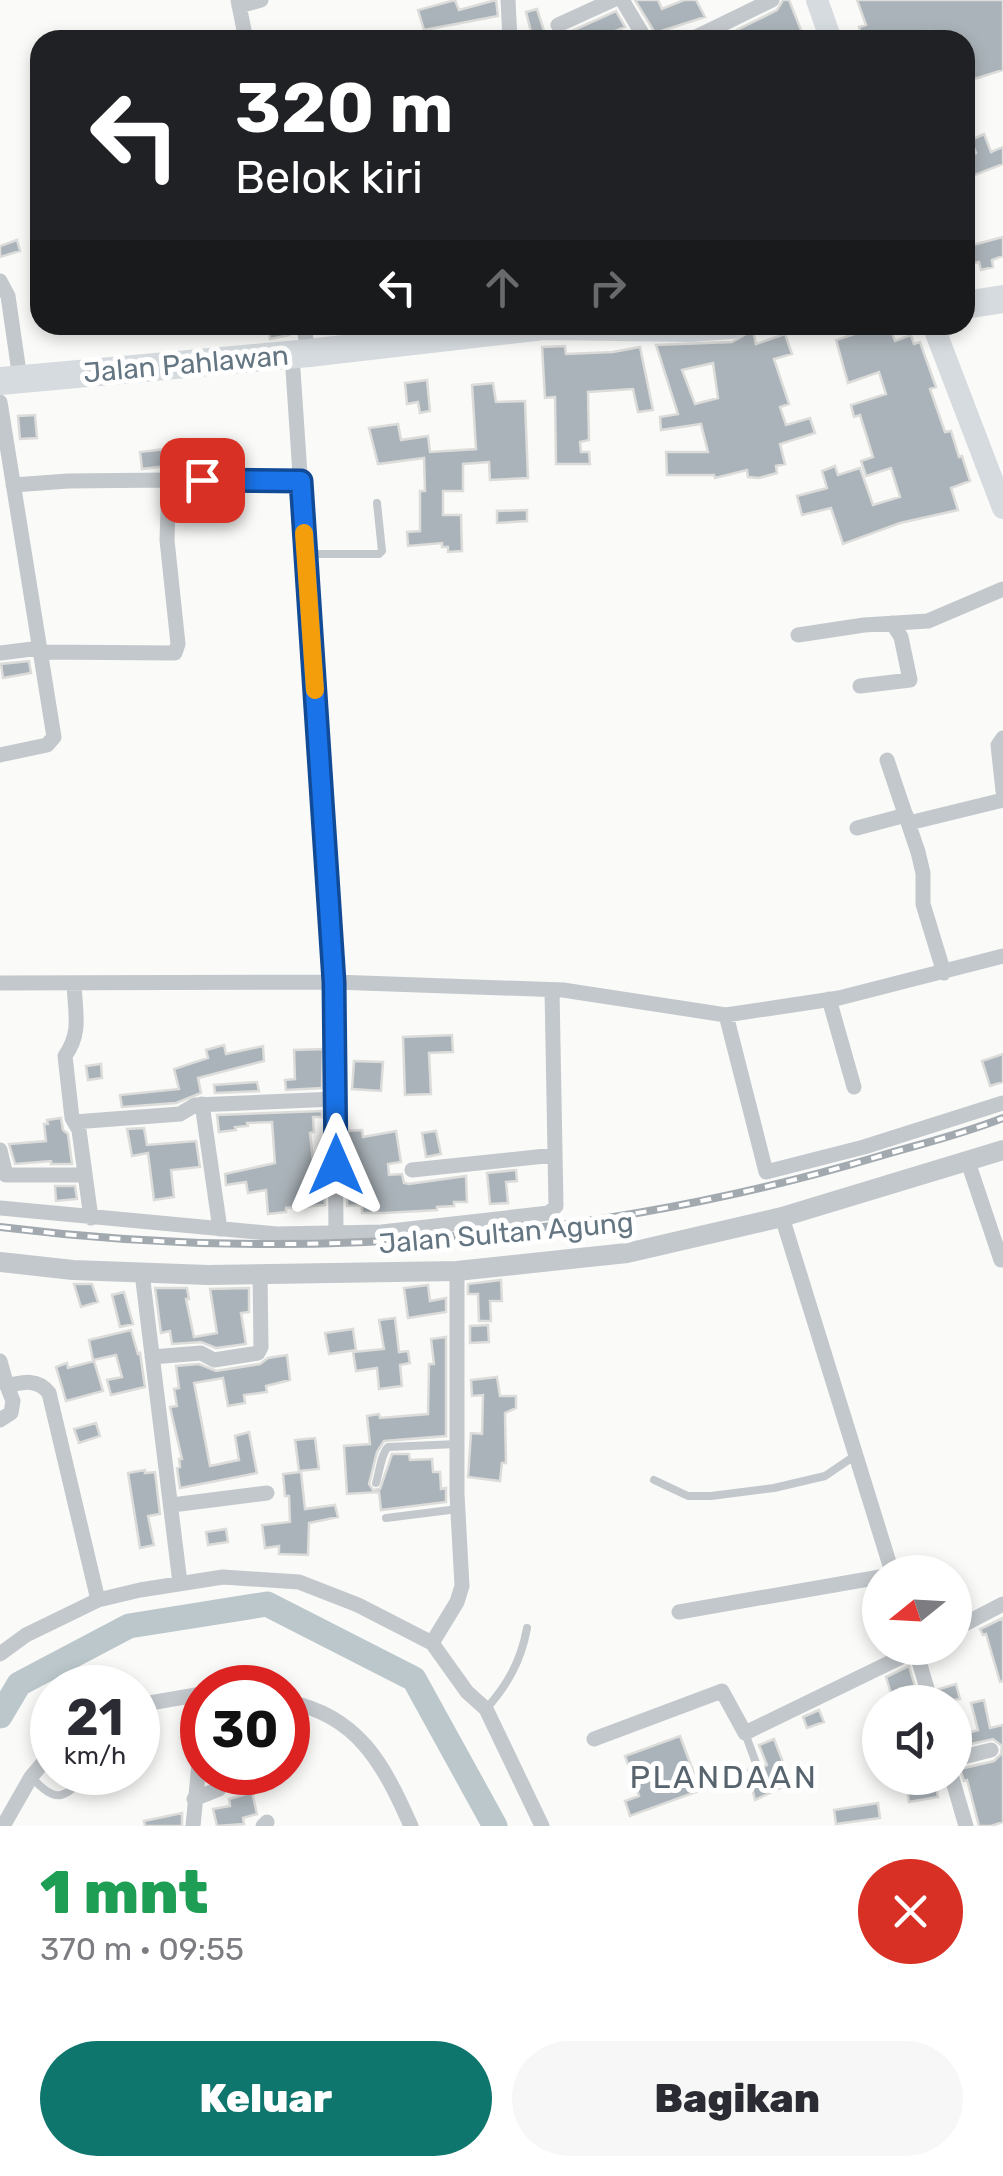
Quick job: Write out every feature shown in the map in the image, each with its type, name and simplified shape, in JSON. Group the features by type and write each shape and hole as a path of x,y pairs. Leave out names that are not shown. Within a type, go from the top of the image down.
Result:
{"highway":[{"path":"975,304 1003,299"},
{"name":"Jalan Pahlawan","path":"10,380 301,354 371,335"}],"main road":[{"path":"817,0 828,30"},
{"path":"937,335 1003,508"}],"street":[{"path":"244,30 238,3 262,0"},
{"path":"508,0 510,30"},
{"path":"558,25 613,0"},
{"path":"622,0 640,30"},
{"path":"710,30 772,0"},
{"path":"0,282 8,296 10,380"},
{"path":"303,335 301,481 334,982 336,1232"},
{"path":"0,402 54,737 48,745 0,755"},
{"path":"14,485 68,480 301,481"},
{"path":"0,653 175,652 178,644 167,540 169,480"},
{"path":"798,635 928,621 1003,589"},
{"path":"860,686 910,680 901,637 892,623"},
{"path":"1003,738 998,745 1003,791"},
{"path":"887,760 924,873 923,904 944,973"},
{"path":"857,828 1003,800"},
{"path":"0,983 334,982 564,991 726,1015 829,999 1003,956"},
{"path":"74,983 76,1033 64,1056 74,1122 79,1130 90,1218"},
{"path":"0,1208 277,1234 402,1230 549,1212 556,1206 564,991"},
{"path":"829,999 854,1087"},
{"path":"726,1015 766,1172 864,1147 1003,1103"},
{"path":"74,1122 180,1114 202,1104 335,1099"},
{"path":"202,1104 220,1229"},
{"path":"0,1150 6,1175 85,1176"},
{"name":"Jalan Sultan Agung","path":"0,1262 142,1274 260,1274 457,1270 627,1254 782,1217 1003,1150"},
{"path":"412,1170 555,1155"},
{"path":"968,1162 1001,1260"},
{"path":"782,1217 887,1555"},
{"path":"432,1644 458,1602 462,1586 457,1270"},
{"path":"142,1274 180,1583"},
{"path":"152,1357 201,1353 214,1360 258,1353 260,1274"},
{"path":"0,1361 13,1401 11,1413 0,1420"},
{"path":"7,1386 34,1382 43,1384 49,1393 98,1600"},
{"path":"172,1505 267,1494"},
{"path":"0,1654 26,1635 98,1600 224,1577 299,1582 358,1605 432,1644 467,1692 486,1709 542,1826"},
{"path":"679,1612 862,1579"},
{"path":"972,1620 1003,1604"},
{"path":"594,1739 722,1691 745,1733 883,1665"},
{"path":"310,1708 332,1715 352,1729 372,1753 411,1826"},
{"path":"972,1755 991,1750"},
{"path":"3,1826 30,1779"},
{"path":"193,1826 194,1795"},
{"path":"194,1799 204,1795"},
{"path":"957,1795 966,1826"}],"lane":[{"path":"306,554 382,552 377,503"},
{"path":"376,1483 388,1447 457,1444"},
{"path":"654,1480 688,1496 712,1496 825,1476 856,1454"},
{"path":"386,1518 458,1509"},
{"path":"486,1709 514,1672 526,1628"},
{"path":"745,1733 756,1763"}],"building":[{"path":"455,0 459,10 496,0 498,16 424,30 418,10"},
{"path":"635,0 658,0 662,9 684,0 696,0 705,17 664,30 653,30"},
{"path":"783,0 789,0 801,30 737,30 777,10"},
{"path":"857,0 1003,0 1003,70 975,79 975,30 860,30 866,25"},
{"path":"537,9 544,30 530,30 526,12"},
{"path":"616,11 625,27 618,30 574,30"},
{"path":"984,134 991,152 1003,147 1003,164 975,175 975,138"},
{"path":"1003,237 1003,256 992,260 993,267 981,270 979,262 975,263 975,244"},
{"path":"17,240 20,251 0,257 0,246"},
{"path":"744,335 754,335 756,344 785,335 792,354 774,359 789,404 780,407 786,425 810,418 815,433 780,444 785,464 776,466 777,473 759,478 748,477 747,470 715,478 667,475 666,452 708,452 701,424 661,430 660,417 678,414 656,345 732,342","holes":["713,363 718,398 695,404 682,370"]},
{"path":"851,335 893,335 895,341 911,335 914,344 920,342 936,387 930,389 945,432 951,431 970,481 951,488 958,510 900,523 843,544 831,508 802,515 797,496 827,488 822,471 835,466 838,475 860,468 873,505 900,497 891,468 866,476 861,461 873,457 860,415 854,417 851,405 886,394 879,372 848,383 836,340"},
{"path":"565,346 566,354 640,347 653,410 638,412 633,389 588,392 589,440 580,442 581,452 589,452 590,464 556,464 555,397 545,398 542,347"},
{"path":"427,380 430,411 420,413 418,402 407,404 405,383"},
{"path":"493,383 496,402 525,401 528,478 490,480 489,462 463,464 463,491 443,491 443,515 461,515 462,551 448,552 442,543 408,546 407,532 420,531 424,458 378,464 369,428 398,424 401,440 428,436 430,452 476,449 472,385"},
{"path":"35,415 37,438 20,439 18,416"},
{"path":"165,449 167,466 142,469 140,452"},
{"path":"527,510 527,521 497,523 497,511"},
{"path":"29,661 31,673 3,678 1,664"},
{"path":"452,1035 453,1052 429,1053 431,1094 405,1095 403,1037"},
{"path":"224,1045 226,1054 263,1046 264,1061 198,1078 201,1093 176,1103 122,1107 120,1095 179,1089 174,1069 208,1058 206,1050"},
{"path":"323,1049 322,1088 286,1090 285,1080 295,1079 294,1050"},
{"path":"1003,1054 1003,1082 990,1086 982,1061"},
{"path":"354,1061 383,1062 381,1091 352,1089"},
{"path":"101,1064 102,1078 88,1080 86,1066"},
{"path":"257,1082 259,1091 215,1093 214,1085"},
{"path":"322,1111 322,1117 313,1117 314,1132 310,1133 313,1161 324,1160 325,1205 286,1208 286,1212 268,1214 266,1190 248,1193 246,1182 226,1185 225,1174 275,1163 272,1122 247,1123 248,1126 235,1127 236,1130 219,1132 217,1115"},
{"path":"61,1118 68,1134 72,1164 15,1164 9,1144 46,1141 44,1124"},
{"path":"144,1128 147,1145 196,1141 200,1167 171,1170 174,1197 154,1200 148,1153 132,1156 127,1129"},
{"path":"362,1130 363,1137 396,1131 401,1162 388,1164 389,1175 402,1174 404,1183 409,1184 466,1176 467,1202 454,1202 454,1206 437,1210 385,1213 362,1213 362,1205 347,1206 346,1131"},
{"path":"436,1131 441,1154 426,1157 422,1133"},
{"path":"516,1170 517,1181 506,1182 508,1203 490,1204 487,1173"},
{"path":"55,1186 75,1186 77,1199 56,1201"},
{"path":"501,1280 502,1301 490,1301 491,1321 479,1321 478,1294 468,1294 468,1284"},
{"path":"74,1284 92,1284 98,1302 81,1307"},
{"path":"428,1285 430,1301 446,1298 446,1312 408,1318 404,1288"},
{"path":"155,1288 187,1288 194,1337 217,1333 210,1289 249,1288 249,1312 241,1313 246,1344 216,1348 201,1342 172,1344 170,1331 161,1333"},
{"path":"124,1292 133,1324 120,1327 112,1295"},
{"path":"395,1318 399,1352 408,1351 410,1363 400,1365 402,1386 379,1389 377,1368 356,1371 353,1352 384,1349 379,1320"},
{"path":"488,1325 489,1342 470,1343 470,1326"},
{"path":"353,1329 356,1350 329,1354 325,1333"},
{"path":"131,1330 140,1353 145,1387 111,1395 107,1380 122,1377 116,1355 93,1360 89,1340"},
{"path":"446,1337 446,1436 384,1441 369,1484 373,1490 380,1489 392,1454 409,1454 410,1460 432,1459 433,1472 440,1472 441,1489 446,1488 446,1502 381,1510 379,1492 347,1494 344,1446 370,1444 367,1416 428,1414 429,1364 434,1364 431,1339"},
{"path":"287,1355 290,1380 266,1386 267,1392 244,1395 245,1403 228,1406 223,1378 194,1383 210,1466 239,1460 235,1436 249,1432 257,1473 180,1488 177,1468 182,1459 170,1407 177,1406 176,1366 199,1364 216,1371"},
{"path":"94,1361 103,1391 66,1401 56,1367"},
{"path":"497,1377 500,1396 516,1396 516,1408 505,1413 506,1463 502,1463 500,1481 468,1477 471,1433 482,1434 483,1395 472,1396 471,1380"},
{"path":"96,1423 100,1436 79,1443 74,1429"},
{"path":"315,1438 319,1469 299,1471 295,1440"},
{"path":"155,1472 160,1514 148,1516 154,1545 140,1548 128,1473"},
{"path":"301,1472 305,1509 335,1505 338,1517 309,1523 308,1555 279,1554 279,1546 265,1548 262,1525 290,1522 283,1474"},
{"path":"226,1529 228,1542 208,1545 206,1532"},
{"path":"1003,1618 1000,1682 986,1634 980,1629"},
{"path":"909,1666 915,1685 888,1685 886,1677"},
{"path":"984,1700 990,1728 1003,1725 1003,1822 991,1826 979,1826 971,1795 972,1766 994,1761 1002,1746 993,1739 972,1744 972,1732 978,1730 972,1703"},
{"path":"819,1710 824,1722 807,1728 803,1717"},
{"path":"680,1736 696,1779 722,1769 726,1781 630,1816 625,1801 639,1796 625,1756"},
{"path":"774,1739 791,1783 755,1800 748,1770 767,1765 759,1745"},
{"path":"253,1795 257,1814 243,1818 244,1824 217,1826 213,1809 230,1806 229,1799"},
{"path":"908,1795 938,1795 938,1797 909,1802"},
{"path":"878,1803 880,1818 836,1824 834,1810"},
{"path":"182,1813 182,1826 145,1826 144,1821"}],"waterway":[{"path":"0,1716 19,1684 129,1626 267,1604 414,1679 495,1826"}],"railway":[{"path":"0,1227 111,1238 333,1243 554,1226 773,1185 1003,1118"}],"slow traffic":[{"path":"304,533 315,690"}],"district":[{"name":"PLANDAAN","path":"724,1777"}],"route":[{"path":"202,480 301,481 334,982 336,1165"}]}
